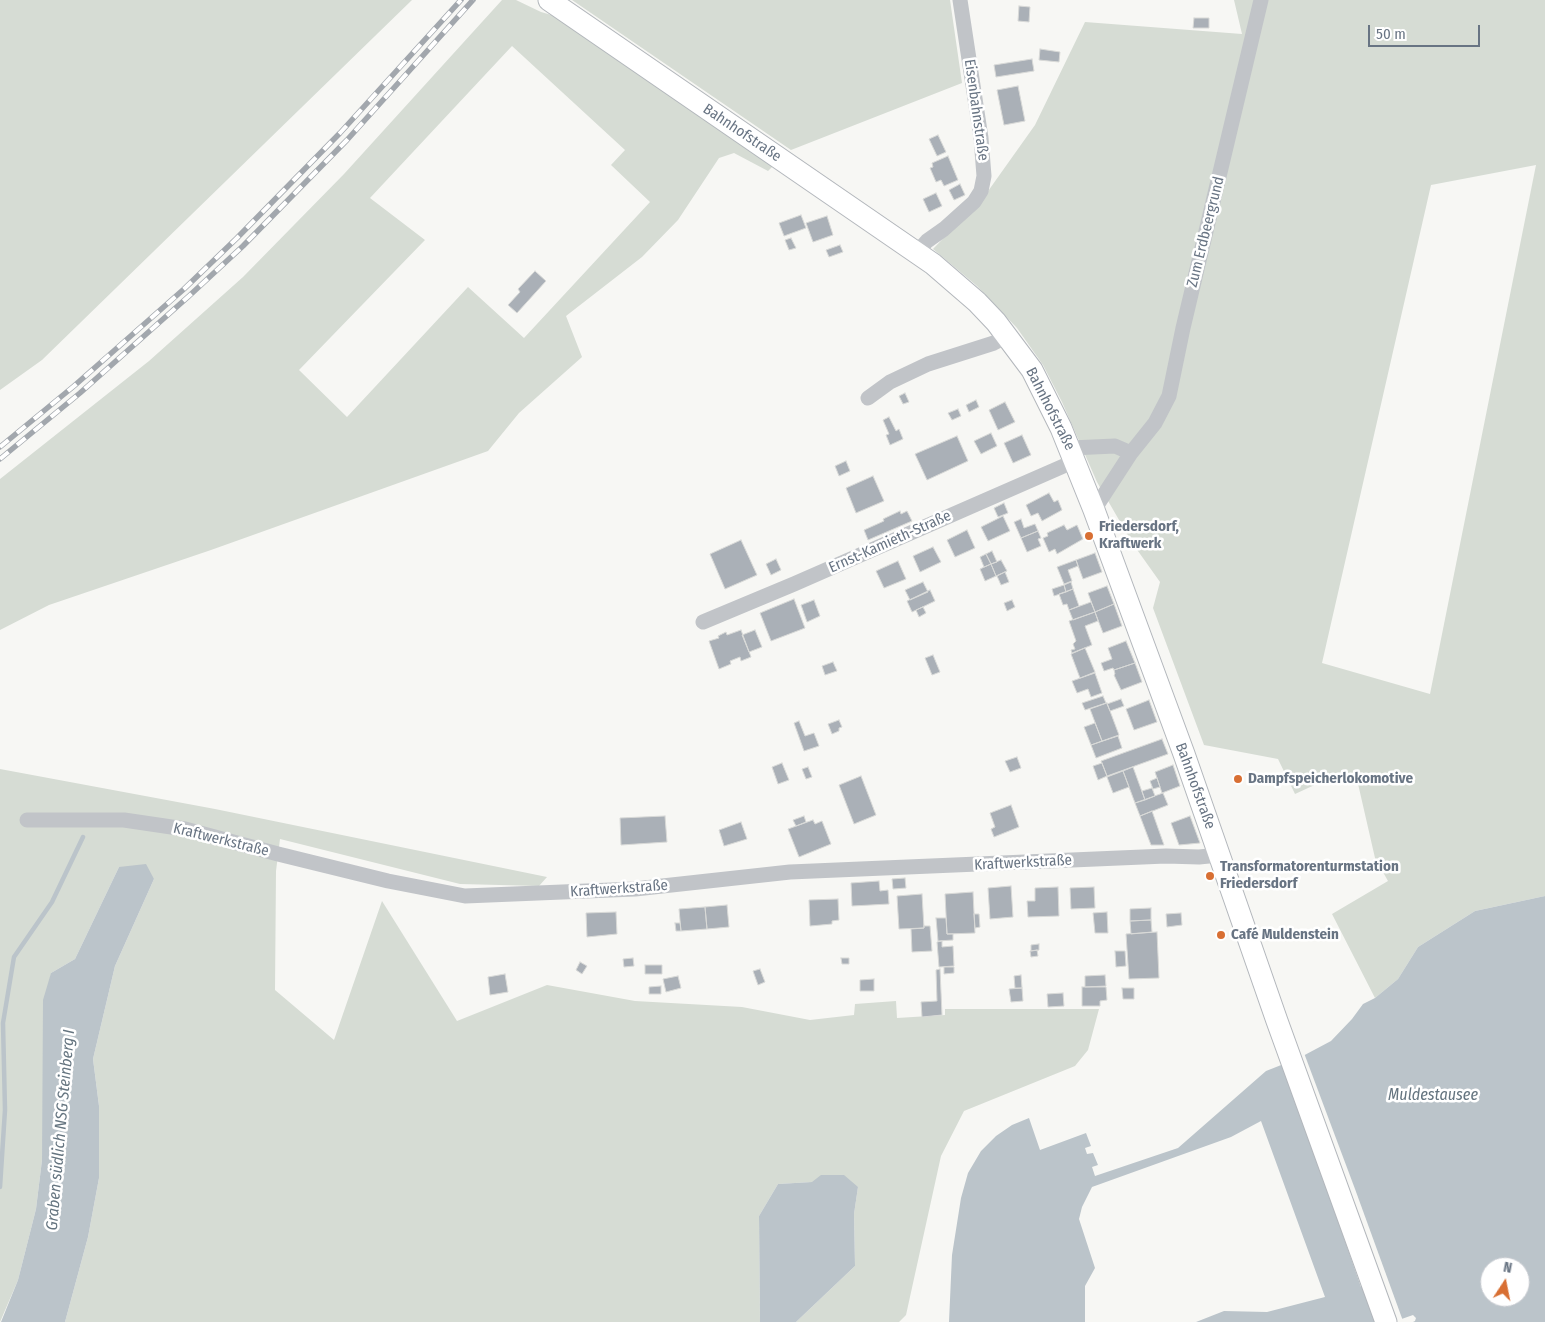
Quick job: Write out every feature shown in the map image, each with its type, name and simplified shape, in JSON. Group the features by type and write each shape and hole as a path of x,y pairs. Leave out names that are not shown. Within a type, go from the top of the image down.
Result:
{"main road":[{"name":"Bahnhofstraße","path":"549,0 917,252 970,296 1007,336 1032,370 1073,454 1094,510 1386,1322"}],"street":[{"name":"Eisenbahnstraße","path":"917,252 927,241 944,229 974,202 981,190 984,176 981,138 960,0"},
{"name":"Zum Erdbeergrund","path":"1094,510 1154,423 1169,396 1183,328 1261,0"},
{"path":"868,398 890,382 920,367 952,355 994,343 1007,336"},
{"path":"1073,454 1115,446 1131,454"},
{"name":"Ernst-Kamieth-Straße","path":"703,622 794,584 1073,454"},
{"name":"Kraftwerkstraße","path":"27,820 124,820 184,829 388,881 465,896 635,889 790,872 1166,856 1199,858 1219,855"}],"shaded area":[{"path":"0,0 412,0 42,360 0,390"},
{"path":"502,0 516,0 541,12 555,16 774,165 768,171 734,153 719,158 678,220 642,257 566,316 582,357 519,413 488,451 211,550 49,605 0,630 0,479 149,361 243,277 344,174","holes":["512,46 625,150 611,165 650,202 524,338 468,287 347,417 299,370 425,240 370,198"]},
{"path":"572,0 950,0 962,83 791,150"},
{"path":"1234,0 1545,0 1545,896 1475,911 1418,947 1398,979 1375,998 1332,914 1388,881 1375,858 1356,775 1332,777 1295,794 1278,759 1204,745 1153,608 1160,582 1133,544 1097,482 1062,402 1043,365 1017,328 977,286 933,249 986,194 1035,125 1085,22 1242,34","holes":["1536,165 1430,694 1322,663 1431,185"]},
{"path":"0,769 215,809 547,877 539,886 460,884 280,839 276,871 275,990 334,1040 382,901 457,1021 547,985 635,1001 742,1007 810,1020 854,1015 855,1004 896,1001 897,1018 945,1015 945,1009 1099,1009 1088,1050 1075,1066 964,1111 941,1156 906,1315 899,1322 796,1322 855,1266 854,1214 858,1187 812,1182 778,1184 759,1216 760,1322 65,1322 88,1237 99,1178 99,1106 93,1059 115,966 154,879 119,867 75,959 51,973 42,1160 36,1209 18,1280 0,1322"}],"water":[{"name":"Graben südlich NSG Steinberg I","path":"146,864 154,879 115,966 93,1059 99,1106 99,1178 88,1237 65,1322 1,1322 18,1280 36,1209 42,1160 43,1000 51,973 75,959 119,867"},
{"name":"Muldestausee","path":"1545,896 1545,1322 1413,1322 1416,1318 1413,1315 1393,1322 1196,1322 1224,1311 1267,1312 1325,1297 1261,1121 1231,1137 1092,1187 1082,1207 1079,1219 1095,1268 1085,1286 1085,1322 949,1322 952,1255 961,1198 968,1173 981,1151 996,1136 1012,1125 1029,1118 1040,1150 1086,1133 1091,1146 1085,1148 1087,1154 1093,1153 1098,1165 1092,1167 1095,1176 1178,1148 1266,1071 1299,1058 1331,1041 1363,1004 1375,998 1398,979 1418,947 1475,911","holes":["1297,1103 1381,1280 1361,1287"]},
{"path":"821,1175 844,1175 858,1187 854,1214 855,1266 796,1322 760,1322 759,1216 778,1184 812,1182"}],"pier":[{"path":"1304,1053 1403,1321 1377,1322 1298,1056"}],"building":[{"path":"1019,6 1030,7 1029,22 1018,21"},
{"path":"1194,18 1209,18 1209,28 1193,28"},
{"path":"1040,49 1060,52 1059,62 1039,60"},
{"path":"1032,59 1034,71 996,77 994,65"},
{"path":"1018,86 1025,121 1004,125 997,90"},
{"path":"938,135 946,152 937,156 929,139"},
{"path":"948,156 958,180 944,186 941,180 936,182 930,168 933,167 932,163"},
{"path":"960,184 965,195 954,200 949,190"},
{"path":"936,193 942,206 929,212 923,199"},
{"path":"801,215 806,228 784,236 779,223"},
{"path":"827,216 833,235 813,242 806,223"},
{"path":"791,238 796,248 789,250 785,240"},
{"path":"840,245 843,252 829,257 826,250"},
{"path":"535,271 546,281 517,313 508,305 520,292 518,289"},
{"path":"905,393 909,402 903,404 899,396"},
{"path":"976,400 979,407 969,412 966,405"},
{"path":"1005,402 1015,422 998,430 989,410"},
{"path":"958,409 961,416 952,420 948,413"},
{"path":"889,417 896,431 899,429 903,439 890,445 886,435 889,434 883,420"},
{"path":"991,433 997,446 981,454 974,441"},
{"path":"1022,435 1031,455 1013,463 1004,443"},
{"path":"957,436 968,461 927,480 915,454"},
{"path":"846,461 850,471 839,476 835,466"},
{"path":"873,476 884,501 856,513 846,488"},
{"path":"1049,493 1054,502 1058,500 1062,510 1042,521 1038,513 1031,516 1026,505"},
{"path":"1004,503 1008,513 998,517 994,508"},
{"path":"900,511 901,514 907,511 912,521 868,540 864,530"},
{"path":"1003,516 1010,531 988,541 981,527"},
{"path":"1021,519 1024,528 1035,524 1038,531 1021,538 1014,522"},
{"path":"1064,525 1067,530 1077,525 1083,539 1057,554 1055,549 1049,552 1043,538 1048,536 1047,533"},
{"path":"967,530 975,548 955,557 947,540"},
{"path":"1038,531 1041,538 1038,539 1041,546 1027,552 1021,538"},
{"path":"741,540 757,575 725,589 710,554"},
{"path":"933,547 941,562 920,572 913,556"},
{"path":"992,551 997,562 991,564 986,554"},
{"path":"1095,553 1102,572 1083,579 1076,560"},
{"path":"986,554 991,564 984,567 980,557"},
{"path":"776,559 781,570 771,575 766,564"},
{"path":"1001,560 1007,571 996,576 991,564"},
{"path":"1076,560 1078,566 1068,570 1072,581 1064,584 1057,567"},
{"path":"898,561 906,579 884,588 876,571"},
{"path":"991,564 996,576 985,581 980,569"},
{"path":"1005,572 1009,582 1001,585 997,576"},
{"path":"923,582 928,592 910,600 905,590"},
{"path":"1071,582 1073,589 1066,592 1064,585"},
{"path":"1064,585 1066,592 1054,596 1052,589"},
{"path":"1107,586 1114,604 1095,612 1088,593"},
{"path":"1073,589 1079,606 1069,610 1067,604 1063,605 1059,594"},
{"path":"930,590 935,601 912,612 907,601"},
{"path":"794,599 805,628 771,641 760,613"},
{"path":"814,600 820,616 807,622 801,605"},
{"path":"1012,600 1015,607 1007,611 1004,603"},
{"path":"1091,602 1095,612 1073,620 1069,610"},
{"path":"1114,604 1122,626 1103,633 1095,612"},
{"path":"923,607 926,613 919,617 916,610"},
{"path":"1095,612 1098,621 1085,626 1092,645 1072,653 1071,650 1075,649 1073,644 1076,641 1069,621"},
{"path":"741,630 751,657 741,661 740,657 730,661 731,664 719,669 709,641 719,638 718,636 726,632 727,635"},
{"path":"755,630 762,647 749,652 742,635"},
{"path":"1126,641 1135,663 1114,670 1113,668 1104,671 1101,663 1112,659 1108,648"},
{"path":"1085,648 1095,672 1080,678 1071,654"},
{"path":"933,655 940,672 932,675 925,658"},
{"path":"833,662 837,671 825,675 822,666"},
{"path":"1135,663 1142,682 1121,690 1114,675 1114,670"},
{"path":"1095,673 1102,693 1091,697 1088,689 1077,693 1072,681"},
{"path":"1103,696 1106,703 1085,710 1082,703"},
{"path":"1121,699 1124,706 1110,711 1107,704"},
{"path":"1149,700 1157,722 1134,730 1126,709"},
{"path":"1107,703 1119,735 1102,741 1090,709"},
{"path":"839,720 842,727 839,728 839,731 832,734 828,724"},
{"path":"799,721 805,736 814,733 819,746 804,751 794,723"},
{"path":"1095,723 1102,741 1091,745 1084,727"},
{"path":"1118,736 1122,748 1096,758 1091,745"},
{"path":"1162,739 1168,754 1107,776 1101,761"},
{"path":"1017,757 1021,768 1010,772 1005,761"},
{"path":"782,763 789,780 778,784 772,767"},
{"path":"1102,763 1107,776 1098,780 1093,766"},
{"path":"1173,765 1180,786 1162,793 1155,772"},
{"path":"808,767 812,777 806,779 802,769"},
{"path":"1133,767 1145,800 1135,803 1123,771"},
{"path":"1123,771 1129,787 1113,793 1107,777"},
{"path":"861,776 876,815 854,824 839,785"},
{"path":"1157,778 1160,787 1153,789 1150,781"},
{"path":"1152,788 1155,796 1145,800 1142,791"},
{"path":"1163,793 1168,805 1140,816 1135,803"},
{"path":"1011,805 1019,827 994,837 991,829 995,827 990,813"},
{"path":"1152,811 1164,845 1151,845 1140,816"},
{"path":"665,816 667,842 621,845 620,818"},
{"path":"804,816 806,822 796,826 793,820"},
{"path":"1190,816 1200,843 1179,845 1171,823"},
{"path":"813,820 815,824 822,821 831,844 799,857 788,829"},
{"path":"741,822 747,839 724,846 719,830"},
{"name":"Transformatorenturmstation Friedersdorf","path":"1212,872 1214,879 1207,880 1205,874"},
{"path":"905,878 906,888 893,889 892,879"},
{"path":"879,881 880,891 888,890 889,904 852,906 851,883"},
{"path":"1011,886 1013,917 990,919 988,888"},
{"path":"1058,887 1059,916 1028,917 1027,901 1035,901 1035,888"},
{"path":"1094,887 1095,908 1071,909 1070,888"},
{"path":"973,892 975,933 947,934 945,894"},
{"path":"922,894 924,928 899,929 897,896"},
{"path":"838,899 839,920 832,921 832,924 810,926 809,900"},
{"path":"727,905 729,927 707,929 705,907"},
{"path":"705,907 707,929 681,931 679,909"},
{"path":"1151,908 1151,920 1130,921 1130,909"},
{"path":"616,912 617,934 587,937 586,913"},
{"path":"1107,912 1108,933 1095,933 1093,913"},
{"path":"1181,913 1182,925 1167,927 1166,914"},
{"path":"974,914 979,914 980,927 975,928"},
{"path":"936,918 946,918 947,934 953,934 953,940 938,941"},
{"path":"1151,920 1152,932 1131,934 1130,921"},
{"path":"675,923 680,923 681,931 676,931"},
{"path":"924,926 930,926 932,951 912,952 911,929 924,928"},
{"path":"1157,932 1159,978 1129,979 1126,934"},
{"path":"942,941 942,947 953,946 954,966 939,967 937,942"},
{"path":"1039,944 1039,950 1031,951 1031,945"},
{"path":"1037,950 1038,956 1031,957 1030,951"},
{"path":"1115,951 1125,951 1126,966 1116,967"},
{"path":"633,958 634,966 624,967 623,959"},
{"path":"841,958 849,958 849,964 842,964"},
{"path":"580,962 587,966 582,974 576,970"},
{"path":"645,965 662,965 662,974 645,974"},
{"path":"944,967 954,967 954,973 944,974"},
{"path":"760,969 765,982 758,985 753,971"},
{"path":"940,969 942,1015 922,1017 921,1002 937,1001 936,970"},
{"path":"505,974 508,992 490,995 488,977"},
{"path":"1021,975 1022,988 1015,988 1014,976"},
{"path":"1105,975 1106,986 1085,987 1085,976"},
{"path":"678,976 681,988 666,992 663,979"},
{"path":"874,979 874,991 860,991 860,980"},
{"path":"661,986 661,994 649,994 649,987"},
{"path":"1082,987 1106,987 1107,1000 1100,1001 1100,1006 1082,1006"},
{"path":"1022,988 1023,1001 1011,1002 1009,989"},
{"path":"1122,988 1134,988 1134,999 1123,999"},
{"path":"1063,993 1064,1006 1048,1007 1047,994"}],"waterway":[{"path":"0,1187 5,1110 3,1023 14,957 52,902 83,837"}],"railway":[{"path":"0,447 74,386 184,289 237,238 340,133 461,0"},
{"path":"0,459 80,393 243,246 347,140 473,0"}],"place":[{"name":"Friedersdorf, Kraftwerk","path":"1089,536"},
{"name":"Dampfspeicherlokomotive","path":"1238,779"},
{"name":"Transformatorenturmstation Friedersdorf","path":"1210,876"},
{"name":"Café Muldenstein","path":"1221,935"}]}
